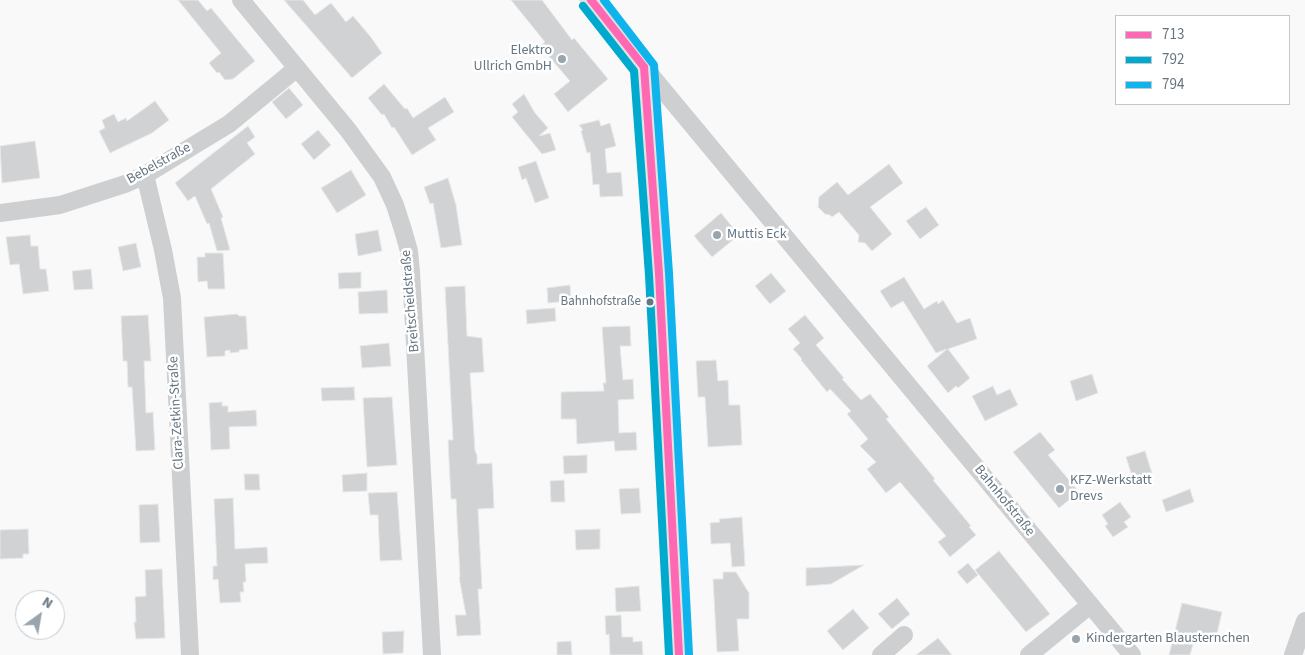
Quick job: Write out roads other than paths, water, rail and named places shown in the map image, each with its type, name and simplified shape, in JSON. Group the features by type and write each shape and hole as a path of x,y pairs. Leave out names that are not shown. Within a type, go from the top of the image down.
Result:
{"main road":[{"name":"Bahnhofstraße","path":"591,0 644,67"},
{"path":"644,67 659,274 679,655"}],"street":[{"name":"Breitscheidstraße","path":"241,0 348,130 382,177 395,205 409,252 432,655"},
{"name":"Bahnhofstraße","path":"644,67 1132,655"},
{"name":"Bebelstraße","path":"0,213 60,205 125,184 145,175 228,124 296,68"},
{"name":"Clara-Zetkin-Straße","path":"145,175 163,250 172,298 190,655"},
{"path":"1028,655 1090,605"},
{"path":"1293,655 1305,621"},
{"path":"881,655 904,635"}],"place":[{"name":"Elektro Ullrich GmbH","path":"562,59"},
{"name":"Muttis Eck","path":"717,235"},
{"name":"Bahnhofstraße","path":"650,302"},
{"name":"KFZ-Werkstatt Drevs","path":"1060,489"},
{"name":"Kindergarten Blausternchen","path":"1076,639"}]}
